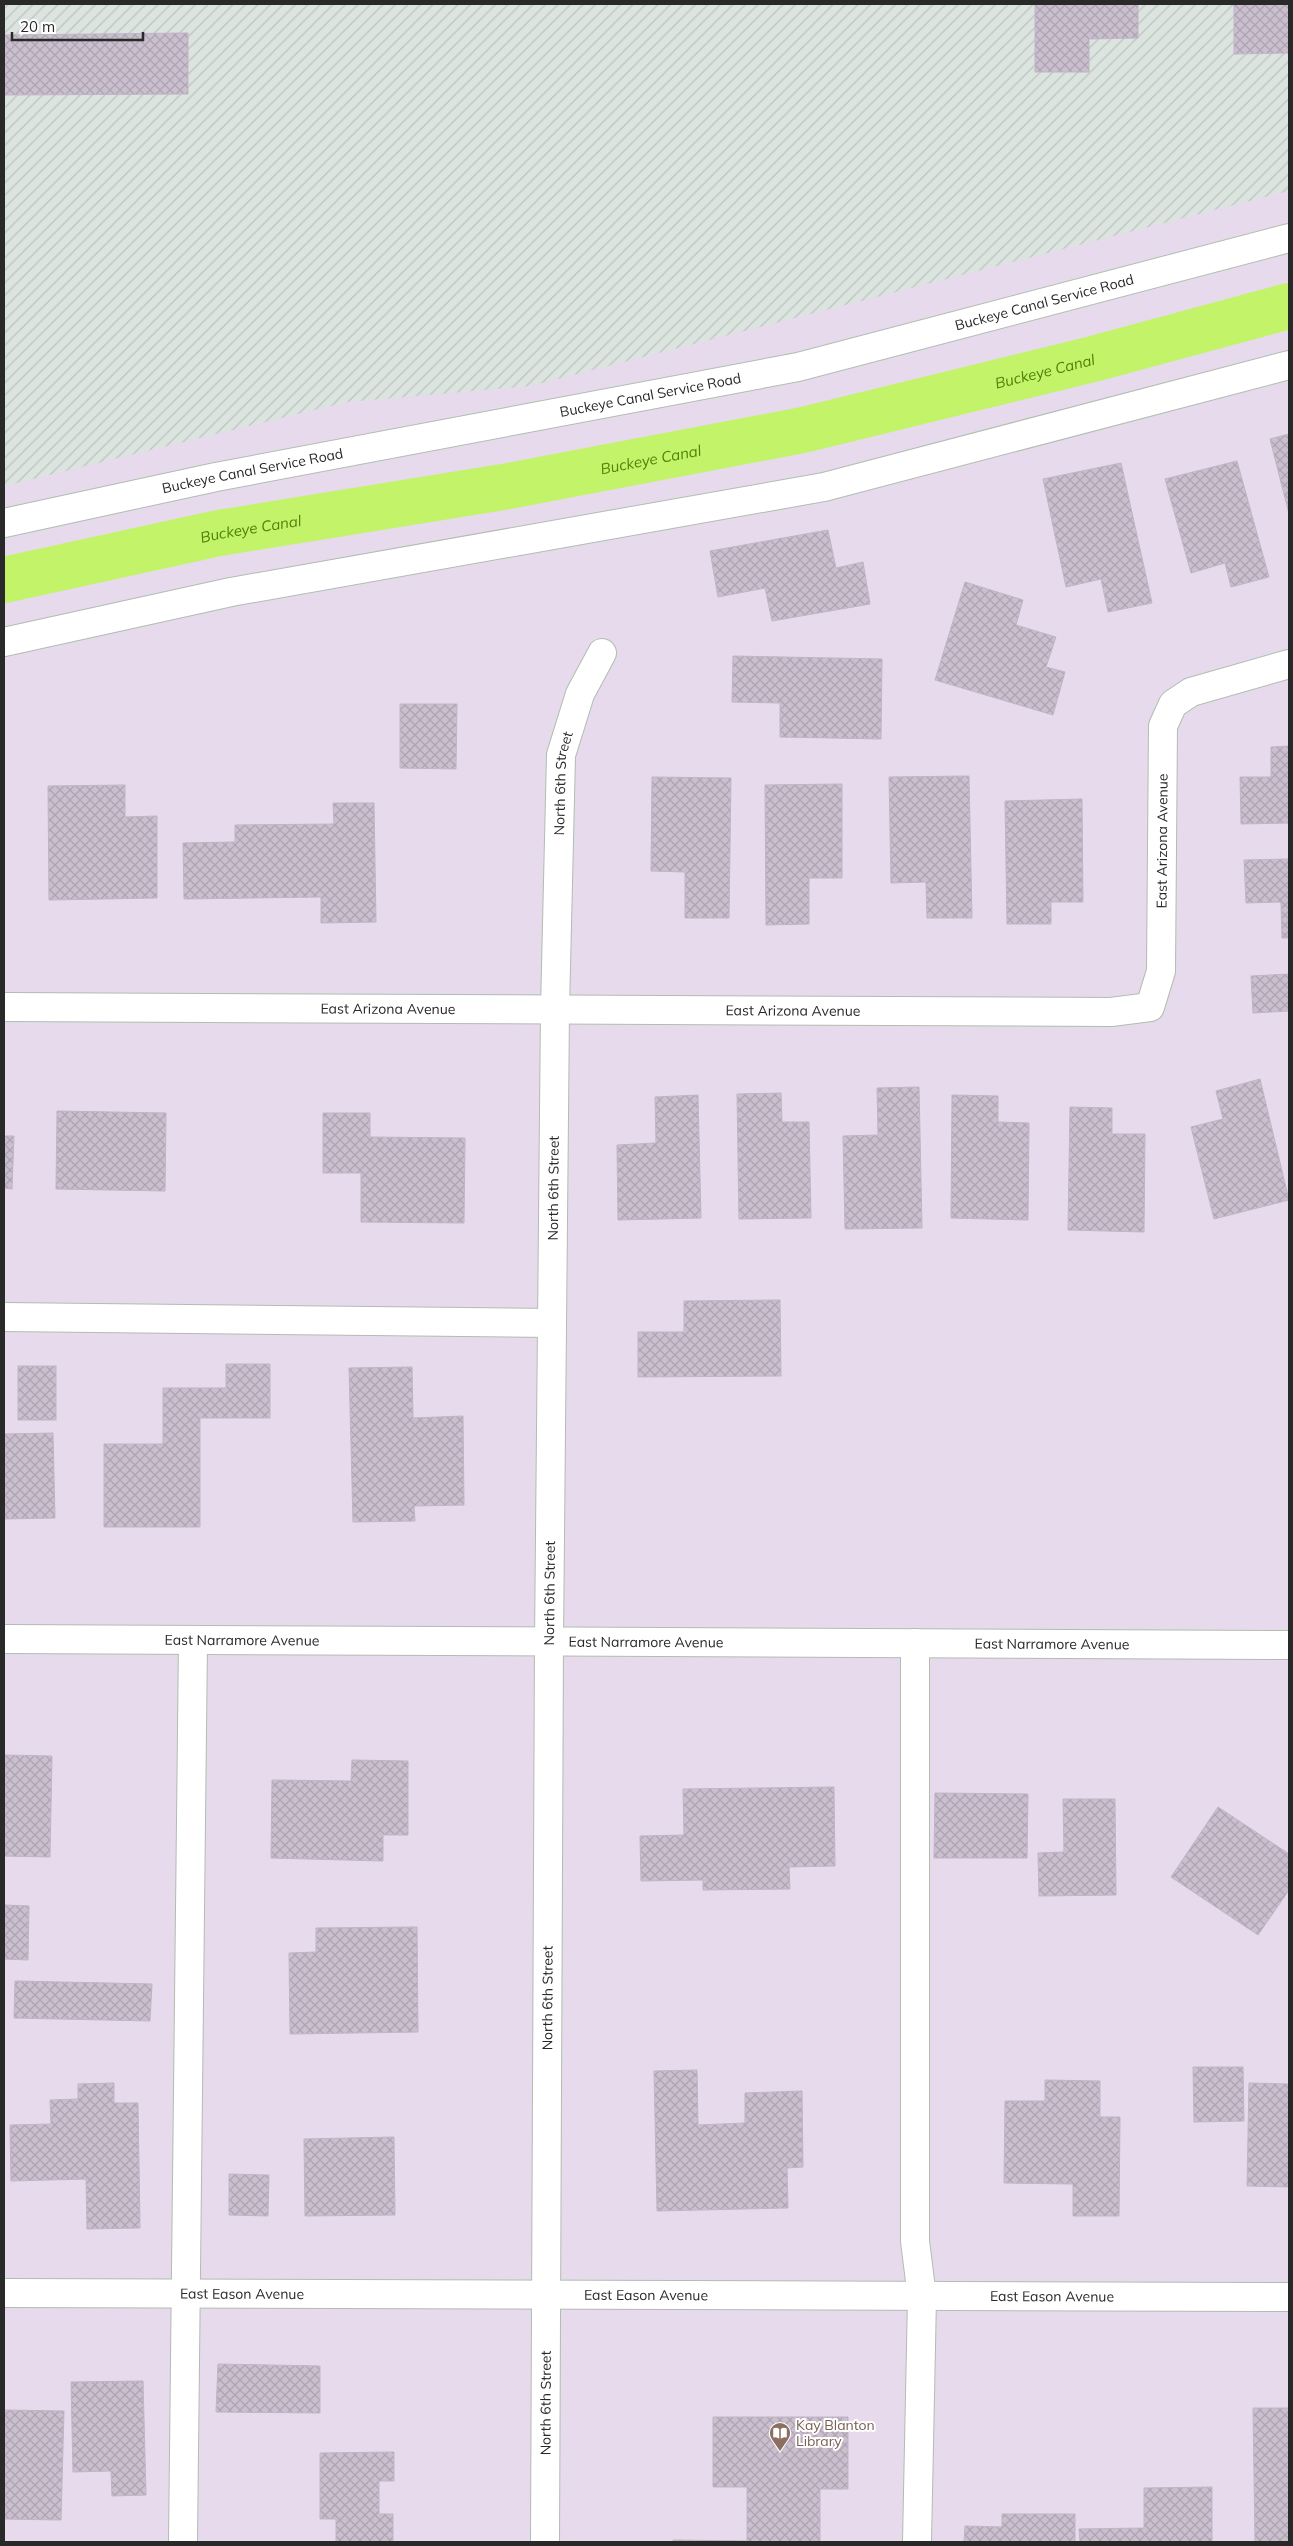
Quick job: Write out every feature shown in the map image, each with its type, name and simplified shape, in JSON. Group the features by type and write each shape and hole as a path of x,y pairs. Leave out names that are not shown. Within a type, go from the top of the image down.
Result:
{"street":[{"name":"Buckeye Canal Service Road","path":"4,523 216,477 798,367 1289,238"},
{"path":"4,642 231,592 824,487 1289,365"},
{"name":"North 6th Street","path":"545,2542 552,1322 555,1009 562,755 580,694 602,653"},
{"name":"East Arizona Avenue","path":"4,1007 1111,1012 1150,1006 1161,971 1162,726 1173,704 1191,692 1289,664"},
{"path":"4,1317 552,1322"},
{"name":"East Narramore Avenue","path":"4,1639 1289,1645"},
{"path":"184,2542 193,1640"},
{"path":"915,1643 914,2241 922,2297 917,2542"},
{"name":"East Eason Avenue","path":"4,2293 1289,2297"}],"shaded area":[{"path":"4,4 1289,4 1289,191 530,386 347,402 4,486"}],"building":[{"path":"1035,4 1138,4 1138,38 1089,39 1089,72 1035,72"},
{"path":"1234,4 1289,4 1289,53 1234,54"},
{"path":"188,33 188,94 4,95 4,35"},
{"path":"1289,434 1289,514 1270,439"},
{"path":"1237,461 1269,577 1231,587 1225,563 1191,573 1165,479"},
{"path":"1121,463 1152,603 1108,612 1101,579 1066,587 1043,479"},
{"path":"828,530 836,568 863,562 870,604 772,621 765,588 718,597 710,551"},
{"path":"965,582 1023,600 1016,625 1056,637 1046,667 1065,672 1053,715 935,680"},
{"path":"733,656 882,659 881,739 780,737 780,703 732,702"},
{"path":"400,704 457,704 456,769 400,768"},
{"path":"1289,746 1289,823 1241,824 1240,777 1271,777 1271,747"},
{"path":"969,776 972,918 927,918 926,882 891,883 889,777"},
{"path":"652,777 731,778 729,918 685,918 685,872 651,871"},
{"path":"842,784 842,878 809,878 809,924 766,925 765,785"},
{"path":"125,785 125,817 157,816 157,898 49,900 48,786"},
{"path":"1082,799 1083,902 1051,902 1051,924 1007,924 1005,801"},
{"path":"333,803 374,803 376,922 321,923 321,897 184,899 183,843 235,842 235,825 334,824"},
{"path":"1289,859 1289,938 1282,938 1281,902 1246,903 1244,860"},
{"path":"1289,974 1289,1011 1253,1013 1251,976"},
{"path":"1260,1079 1289,1200 1214,1219 1191,1127 1223,1119 1216,1091"},
{"path":"919,1087 922,1228 845,1229 843,1136 878,1135 877,1088"},
{"path":"781,1093 782,1122 809,1122 811,1218 739,1219 737,1094"},
{"path":"698,1095 701,1218 618,1220 617,1145 656,1143 655,1097"},
{"path":"952,1095 998,1096 998,1122 1029,1123 1028,1220 951,1218"},
{"path":"1070,1107 1112,1108 1112,1134 1145,1134 1144,1232 1068,1230"},
{"path":"57,1111 166,1113 165,1191 56,1189"},
{"path":"323,1113 370,1113 370,1137 465,1138 464,1223 361,1222 361,1173 323,1173"},
{"path":"4,1136 14,1136 12,1189 4,1188"},
{"path":"780,1300 781,1376 638,1377 638,1332 684,1332 684,1301"},
{"path":"226,1364 270,1364 270,1418 200,1418 200,1527 104,1527 104,1444 163,1444 163,1388 226,1388"},
{"path":"18,1366 56,1366 56,1420 18,1420"},
{"path":"412,1367 413,1418 463,1416 464,1505 414,1506 415,1521 353,1522 349,1368"},
{"path":"53,1433 55,1518 4,1519 4,1434"},
{"path":"4,1755 52,1756 50,1857 4,1856"},
{"path":"352,1760 408,1761 408,1835 383,1835 383,1861 271,1858 272,1780 351,1781"},
{"path":"834,1787 835,1866 789,1867 790,1889 703,1890 703,1880 641,1881 640,1836 684,1835 683,1789"},
{"path":"935,1793 1028,1794 1027,1858 934,1858"},
{"path":"1063,1799 1115,1799 1116,1895 1039,1896 1038,1853 1064,1852"},
{"path":"1218,1807 1289,1854 1289,1890 1258,1935 1171,1877"},
{"path":"4,1905 29,1906 28,1960 4,1959"},
{"path":"417,1927 418,2032 290,2034 289,1953 316,1952 316,1928"},
{"path":"15,1981 152,1984 150,2021 14,2018"},
{"path":"1193,2067 1243,2067 1244,2121 1194,2122"},
{"path":"697,2070 698,2125 745,2123 745,2093 802,2091 803,2167 787,2168 788,2208 657,2211 654,2071"},
{"path":"1045,2080 1100,2081 1100,2117 1120,2117 1119,2216 1073,2216 1073,2184 1004,2183 1005,2101 1045,2101"},
{"path":"114,2083 114,2103 138,2103 140,2228 87,2229 86,2179 11,2181 10,2125 51,2124 50,2100 78,2099 78,2084"},
{"path":"1249,2083 1289,2084 1289,2187 1247,2186"},
{"path":"394,2137 395,2215 305,2216 304,2139"},
{"path":"229,2174 269,2175 268,2216 229,2215"},
{"path":"218,2364 320,2366 320,2413 216,2412"},
{"path":"143,2381 146,2495 112,2496 111,2471 73,2472 71,2382"},
{"path":"1253,2408 1289,2408 1289,2542 1255,2542"},
{"path":"4,2410 64,2411 61,2520 4,2519"},
{"name":"Kay Blanton Library","path":"713,2417 848,2417 848,2489 820,2489 820,2542 673,2542 673,2540 747,2541 747,2487 713,2487"},
{"path":"394,2452 394,2481 379,2481 379,2514 393,2514 393,2542 336,2542 336,2519 320,2519 320,2453"},
{"path":"1212,2487 1212,2542 1080,2542 1079,2529 1144,2528 1144,2488"},
{"path":"1002,2514 1075,2514 1075,2542 964,2542 965,2526 1002,2527"}],"waterway":[{"name":"Buckeye Canal","path":"4,580 219,533 503,487 803,430 1093,359 1289,306"}],"place":[{"name":"Kay Blanton Library","path":"780,2452"}]}
